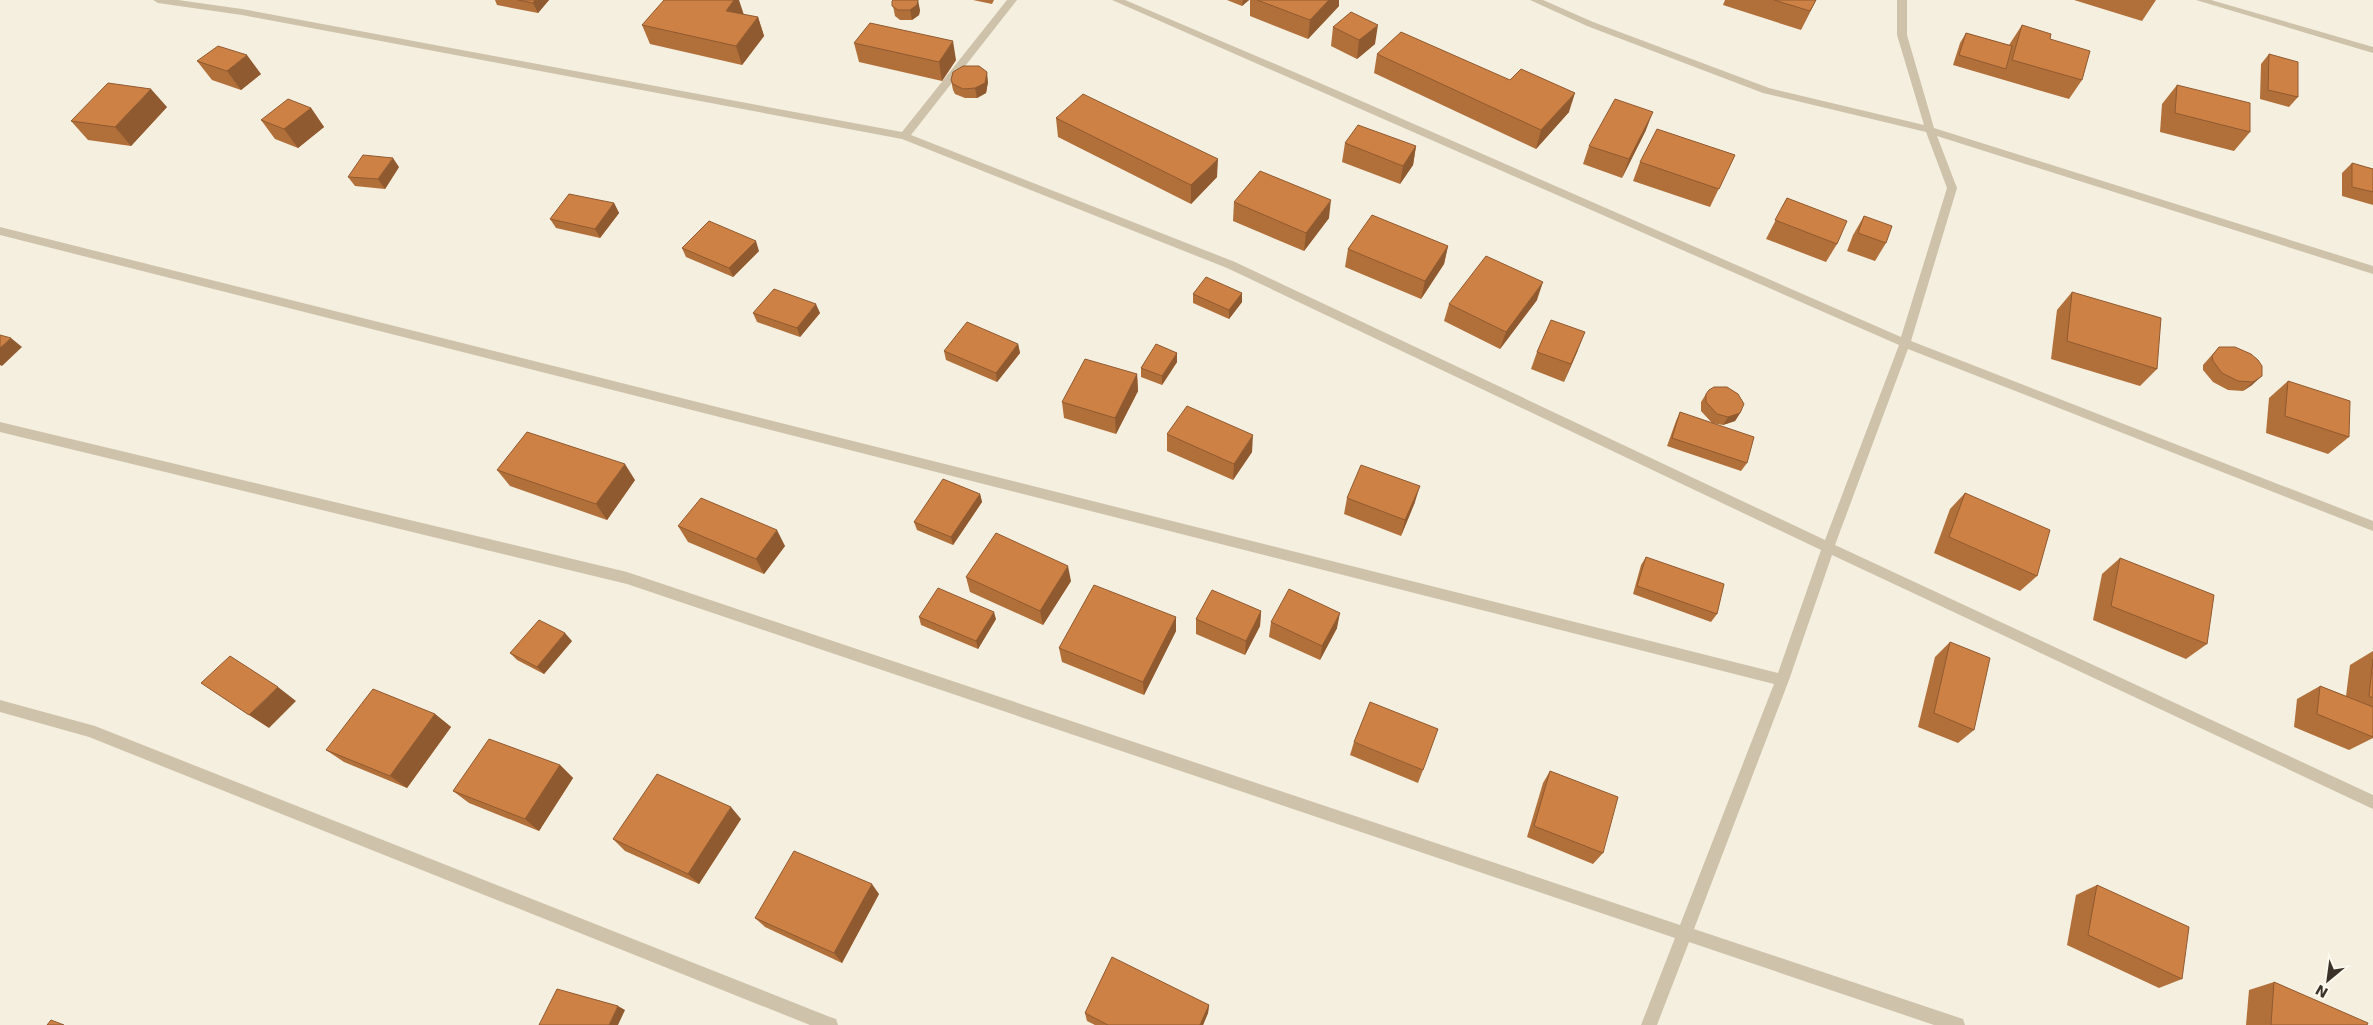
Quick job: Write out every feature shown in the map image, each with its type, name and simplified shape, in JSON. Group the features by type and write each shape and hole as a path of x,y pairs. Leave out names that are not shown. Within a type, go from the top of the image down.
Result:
{"street":[{"path":"158,0 242,12 904,136 1231,265 1828,548 2373,802"},
{"path":"904,136 1012,0"},
{"path":"1117,0 1340,95 1905,343 2373,526"},
{"path":"1535,0 1590,24 1766,91 1930,130 2373,270"},
{"path":"1649,1025 1782,680 1828,548 1905,343 1952,188 1930,130 1902,35 1902,0"},
{"path":"2201,0 2373,50"},
{"path":"0,232 1782,680"},
{"path":"0,427 627,578 1957,1025"},
{"path":"0,706 90,731 830,1025"}],"building":[{"path":"518,0 535,0 533,3"},
{"path":"664,0 734,0 726,11 758,17 736,46 642,25"},
{"path":"893,0 918,0 917,5 910,10 898,10 892,6"},
{"path":"1257,0 1329,0 1310,20"},
{"path":"1774,0 1816,0 1810,11"},
{"path":"1351,12 1378,25 1359,40 1333,27"},
{"path":"870,23 953,41 939,62 854,43"},
{"path":"2022,25 2051,34 2050,39 2090,51 2082,80 2012,60"},
{"path":"1401,32 1510,80 1521,69 1575,93 1541,130 1377,54"},
{"path":"1966,33 2012,46 2006,69 1959,55"},
{"path":"218,46 247,55 227,71 197,61"},
{"path":"2269,54 2298,62 2298,97 2268,90"},
{"path":"963,66 979,66 987,72 985,83 975,88 963,89 953,84 951,80 953,72"},
{"path":"108,83 151,89 115,127 71,121"},
{"path":"2177,85 2250,103 2250,132 2175,113"},
{"path":"1083,94 1218,159 1191,185 1056,118"},
{"path":"288,99 311,108 284,129 261,120"},
{"path":"1615,99 1653,112 1629,159 1589,146"},
{"path":"1358,125 1416,146 1403,166 1345,143"},
{"path":"1657,129 1735,155 1719,189 1640,162"},
{"path":"363,155 393,158 378,179 348,177"},
{"path":"2352,163 2373,169 2373,192 2352,187"},
{"path":"1260,171 1331,200 1306,233 1234,202"},
{"path":"569,194 614,203 595,229 550,219"},
{"path":"1787,198 1847,221 1837,244 1775,220"},
{"path":"1372,215 1448,246 1425,281 1348,249"},
{"path":"1864,216 1892,226 1886,243 1858,233"},
{"path":"709,221 756,241 729,268 682,248"},
{"path":"1486,256 1543,282 1506,332 1449,304"},
{"path":"1206,277 1242,293 1229,310 1193,294"},
{"path":"774,289 816,304 797,328 753,313"},
{"path":"2072,292 2161,318 2157,369 2067,341"},
{"path":"1551,320 1585,332 1571,364 1537,352"},
{"path":"967,322 1018,344 996,373 944,351"},
{"path":"0,335 11,338 0,348"},
{"path":"1156,344 1177,353 1162,376 1141,368"},
{"path":"2219,347 2235,347 2251,354 2262,366 2262,376 2253,382 2238,381 2222,373 2213,361 2212,356"},
{"path":"1085,359 1137,374 1115,418 1062,402"},
{"path":"2288,381 2350,401 2349,437 2285,416"},
{"path":"1714,387 1727,387 1738,394 1744,404 1740,413 1728,417 1717,414 1706,402 1706,394"},
{"path":"1187,406 1253,435 1234,464 1167,434"},
{"path":"1680,412 1754,437 1747,463 1672,438"},
{"path":"527,432 625,464 596,504 497,470"},
{"path":"1361,465 1420,486 1405,520 1347,498"},
{"path":"943,479 980,494 951,537 914,522"},
{"path":"1965,493 2050,530 2037,576 1949,537"},
{"path":"701,498 777,530 756,559 678,526"},
{"path":"996,533 1068,566 1040,611 966,577"},
{"path":"1646,557 1724,584 1717,614 1637,586"},
{"path":"2120,558 2214,595 2207,644 2111,606"},
{"path":"1094,585 1176,617 1143,682 1059,648"},
{"path":"938,588 994,612 976,641 919,617"},
{"path":"1289,589 1340,613 1322,646 1271,622"},
{"path":"1212,590 1261,611 1246,641 1196,619"},
{"path":"539,620 565,633 537,667 510,653"},
{"path":"1950,642 1990,658 1974,730 1934,713"},
{"path":"230,656 278,687 249,715 201,683"},
{"path":"2373,659 2373,698 2369,696"},
{"path":"2320,686 2373,707 2373,737 2317,714"},
{"path":"373,689 435,714 390,776 326,750"},
{"path":"1370,702 1438,729 1423,770 1354,742"},
{"path":"489,739 560,765 525,819 453,791"},
{"path":"1550,771 1618,797 1603,853 1534,826"},
{"path":"657,774 731,807 688,874 613,839"},
{"path":"794,851 872,884 834,953 755,918"},
{"path":"2097,885 2189,927 2182,979 2088,935"},
{"path":"1112,957 1209,1005 1200,1025 1108,1025 1085,1013"},
{"path":"2274,982 2368,1023 2367,1025 2271,1025"},
{"path":"557,989 618,1006 609,1025 539,1025"},
{"path":"51,1020 64,1025 47,1025"}]}
